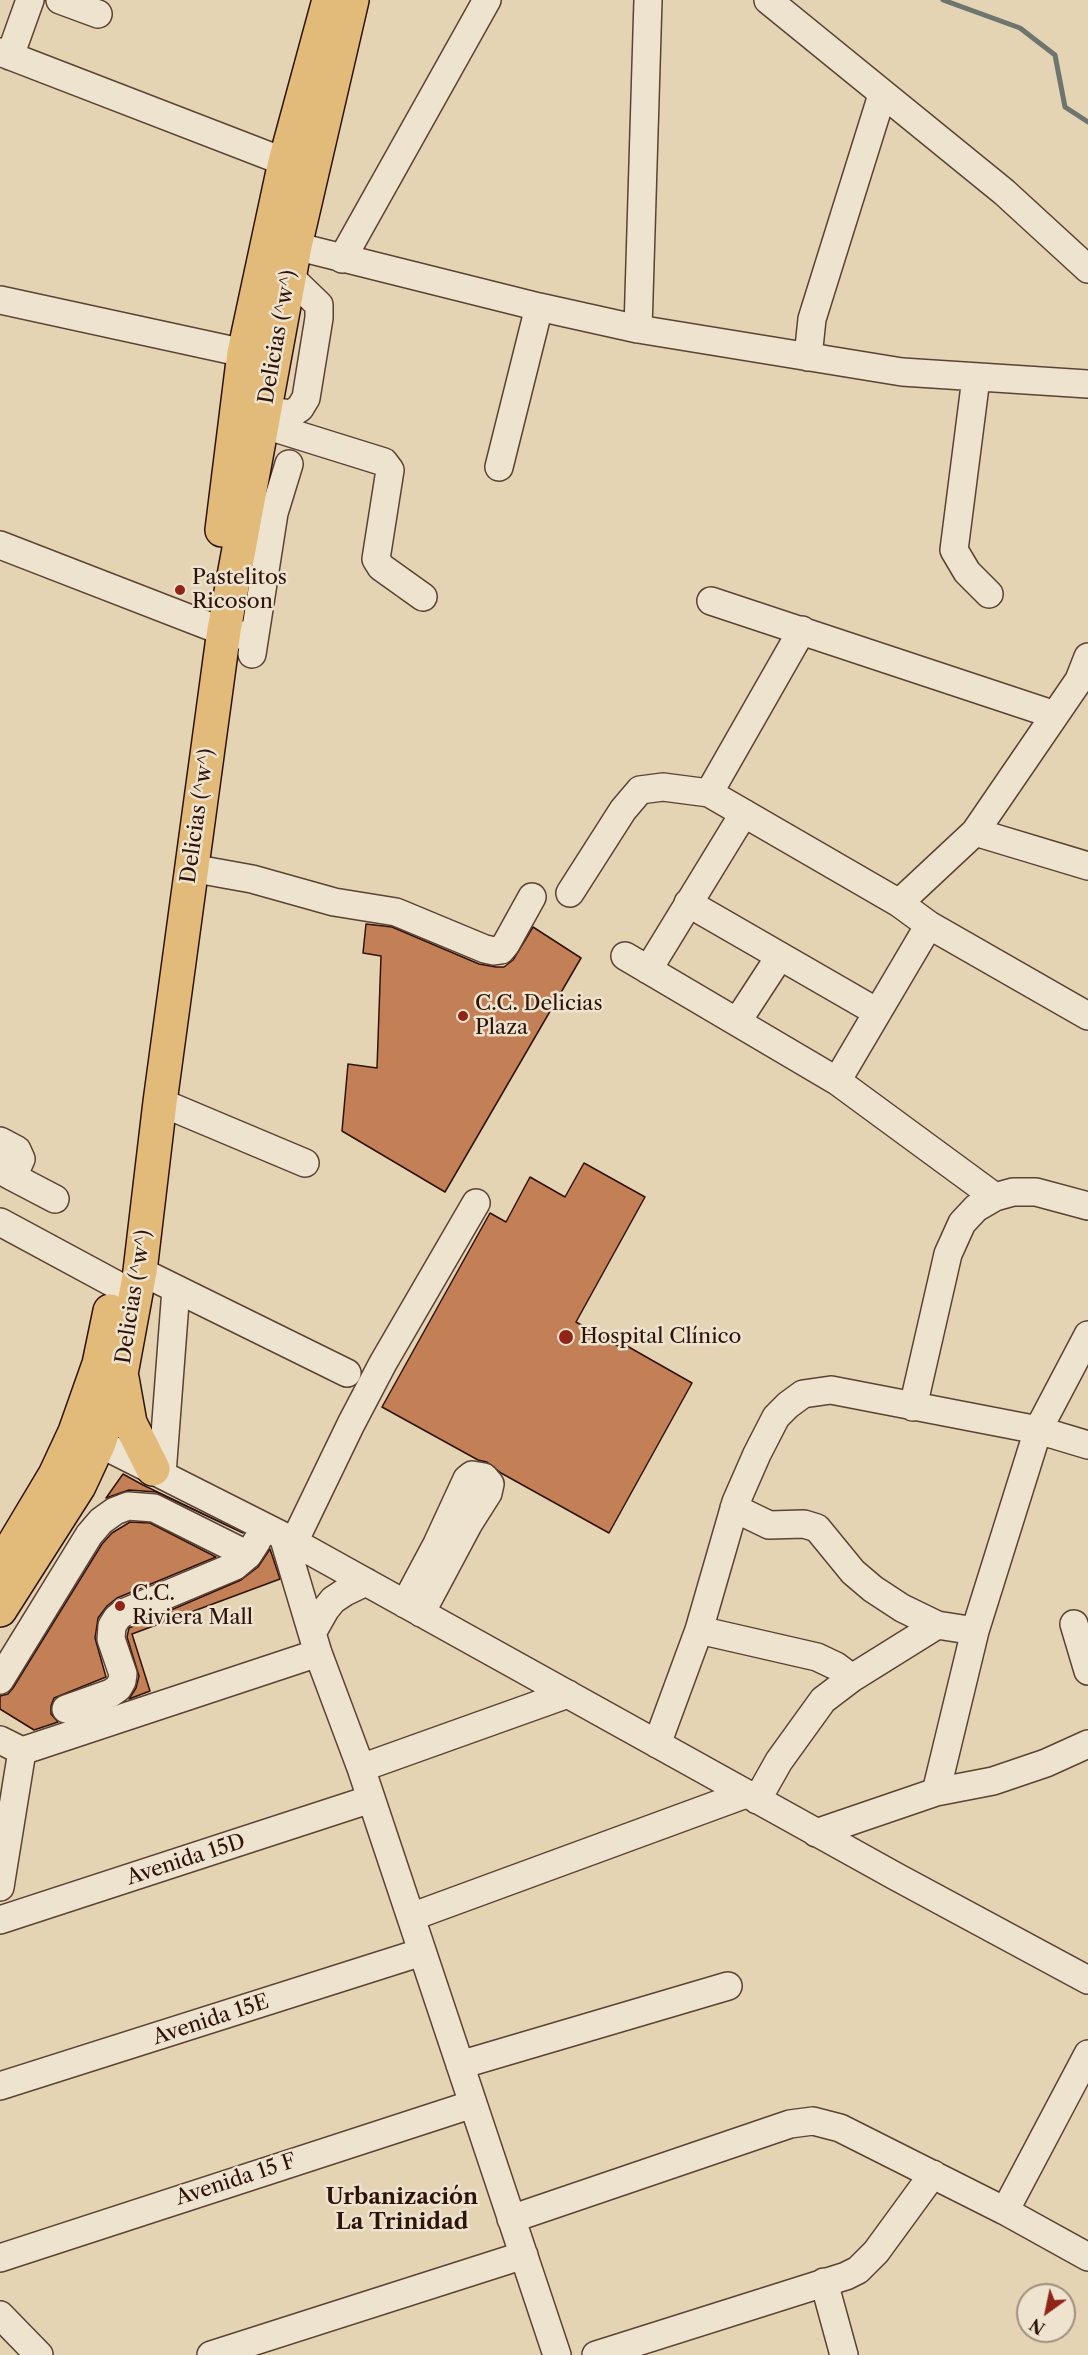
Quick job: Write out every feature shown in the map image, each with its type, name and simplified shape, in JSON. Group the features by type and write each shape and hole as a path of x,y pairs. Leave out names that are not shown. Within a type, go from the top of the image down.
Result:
{"main road":[{"name":"Delicias (^w^)","path":"0,1567 55,1475 87,1437 121,1374 128,1277 235,636 244,353 285,162 329,0"},
{"name":"Delicias (^w^)","path":"0,1610 70,1502 87,1437 99,1364 128,1277 160,1102 191,868 261,507 263,417 292,261 352,0"},
{"path":"121,1374 130,1423 158,1471"}],"street":[{"path":"30,0 5,54 285,162"},
{"path":"60,0 98,14"},
{"path":"342,259 487,0"},
{"path":"638,329 648,0"},
{"path":"768,0 1004,192 1088,269"},
{"path":"808,357 812,319 882,95"},
{"path":"292,261 342,259 539,308 638,329 902,372 1088,384"},
{"path":"0,300 244,353"},
{"path":"499,467 539,308"},
{"path":"976,378 954,550 967,572 989,594"},
{"path":"263,417 384,462 390,470 376,559 381,567 423,597"},
{"path":"261,507 289,464"},
{"path":"0,545 235,636"},
{"path":"711,602 1055,715"},
{"path":"709,794 802,630"},
{"path":"899,903 975,832 1079,680 1088,657"},
{"path":"570,892 623,810 640,790 663,787 709,794 899,903 929,926 1088,1017"},
{"path":"648,970 744,813"},
{"path":"975,832 1088,866"},
{"path":"191,868 252,879 334,902 396,912 494,951 501,950 506,944 532,897"},
{"path":"688,903 877,1012"},
{"path":"837,1081 929,926"},
{"path":"625,956 837,1081 995,1197"},
{"path":"737,1022 780,956"},
{"path":"160,1102 305,1163"},
{"path":"0,1141 20,1154 20,1163 6,1173 55,1199"},
{"path":"913,1407 948,1254 962,1223 976,1208 995,1197 1013,1192 1036,1192 1088,1206"},
{"path":"66,1709 111,1693 118,1688 123,1674 111,1639 112,1626 123,1613 235,1566 248,1555 281,1535 351,1424 383,1363 476,1203"},
{"path":"0,1222 128,1277 176,1289 347,1374"},
{"path":"158,1471 176,1289"},
{"path":"936,1792 975,1631 1038,1430 1088,1335"},
{"path":"657,1744 699,1630 734,1508 776,1417 803,1394 831,1390 1038,1430 1088,1445"},
{"path":"87,1437 281,1535 816,1833 1088,1980"},
{"path":"0,1680 89,1535 101,1521 115,1511 128,1506 154,1508 248,1555"},
{"path":"734,1508 770,1525 804,1524 817,1528 853,1572 873,1589 902,1608 937,1625 975,1631"},
{"path":"281,1535 315,1643 361,1768 557,2355"},
{"path":"315,1643 325,1610 333,1600 366,1582"},
{"path":"1074,1624 1088,1671"},
{"path":"411,1917 752,1797 814,1711 832,1692 937,1625"},
{"path":"699,1630 817,1657 836,1666 852,1678"},
{"path":"0,1887 11,1746 315,1643"},
{"path":"361,1768 567,1694"},
{"path":"816,1833 936,1792 993,1781 1046,1763 1088,1743"},
{"name":"Avenida 15D","path":"0,1920 371,1799"},
{"name":"Avenida 15E","path":"0,2086 422,1952"},
{"path":"460,2065 728,1986"},
{"path":"1005,2211 1088,2054"},
{"name":"Avenida 15 F","path":"0,2258 473,2104"},
{"path":"512,2219 803,2121 826,2122 1005,2211 1088,2257"},
{"path":"596,2355 846,2276 867,2264 933,2174"},
{"path":"212,2355 524,2255"},
{"path":"824,2282 844,2355"},
{"path":"0,2315 39,2355"}],"building":[{"name":"C.C. Delicias Plaza","path":"366,924 392,927 479,964 496,967 504,967 513,960 533,927 581,958 445,1192 342,1131 348,1064 377,1068 381,956 363,953"},
{"name":"Hospital Clínico","path":"584,1163 645,1197 576,1322 625,1350 627,1346 692,1383 609,1533 501,1473 487,1462 478,1460 382,1407 490,1213 506,1222 530,1177 565,1197"},
{"path":"123,1474 243,1533 156,1492 129,1490 106,1498"},
{"path":"130,1522 150,1523 216,1557 117,1598 107,1606 98,1618 95,1638 106,1677 54,1698 51,1714 58,1722 34,1730 0,1709 0,1696 8,1694 13,1688 102,1544 112,1533"},
{"path":"270,1549 280,1579 132,1634 150,1691 129,1699 136,1688 139,1676 127,1637 129,1628 241,1580 258,1567"}],"waterway":[{"path":"943,0 1020,28 1055,55 1065,107 1088,122"}],"place":[{"name":"Pastelitos Ricoson","path":"180,590"},
{"name":"C.C. Delicias Plaza","path":"463,1016"},
{"name":"Hospital Clínico","path":"566,1337"},
{"name":"C.C. Riviera Mall","path":"120,1606"}],"district":[{"name":"Urbanización La Trinidad","path":"402,2210"}]}
